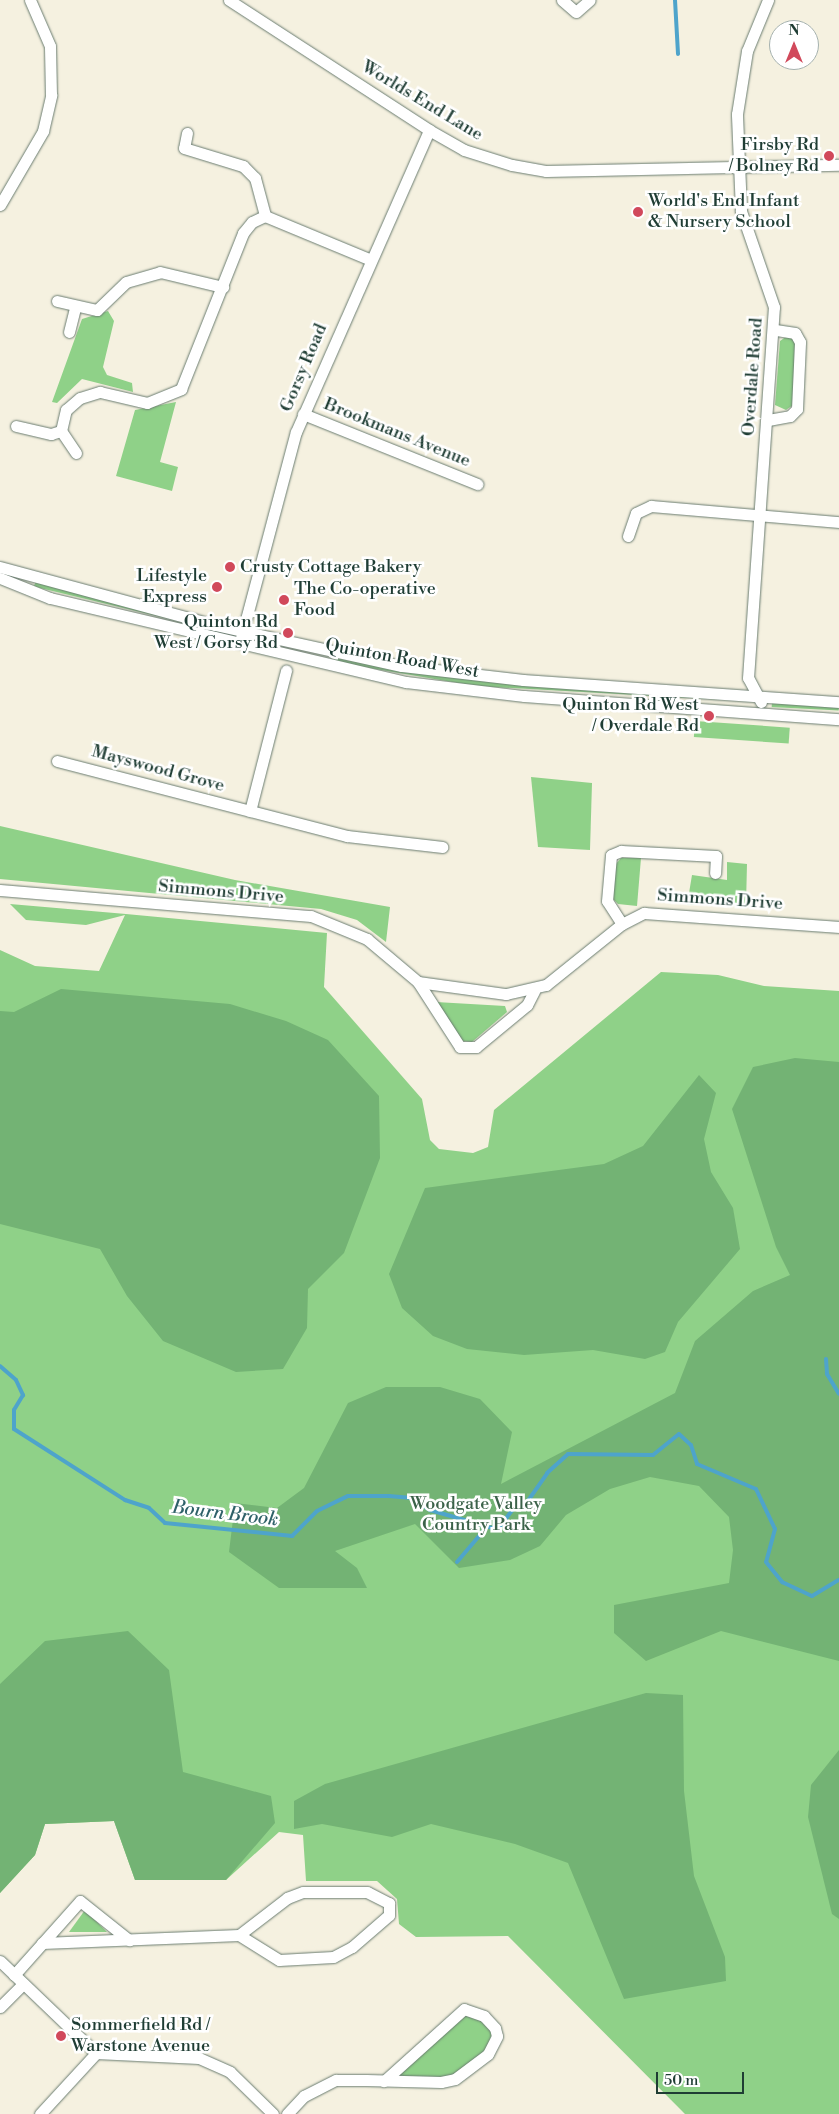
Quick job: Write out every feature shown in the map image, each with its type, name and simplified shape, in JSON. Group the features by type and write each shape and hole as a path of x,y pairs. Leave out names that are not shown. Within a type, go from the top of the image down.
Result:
{"street":[{"path":"0,205 43,131 51,95 50,46 30,0"},
{"name":"Worlds End Lane","path":"229,0 429,130 490,159 546,171 839,165"},
{"path":"560,1 576,12 590,0"},
{"name":"Overdale Road","path":"748,678 759,516 775,330 770,286 741,211 738,166 742,74 768,0"},
{"name":"Gorsy Road","path":"243,632 304,414 369,259 429,130"},
{"path":"187,133 184,148 243,166 255,178 265,216"},
{"path":"265,216 369,259"},
{"path":"76,453 61,432 66,410 80,398 100,392 147,403 181,388 243,234 265,216"},
{"path":"57,301 75,308 97,310 126,282 160,272 222,287"},
{"path":"69,332 75,308"},
{"path":"768,420 790,416 797,410 800,342 795,333 775,330"},
{"name":"Brookmans Avenue","path":"304,414 477,484"},
{"path":"16,426 51,434 61,432"},
{"path":"628,536 636,513 651,506 839,522"},
{"name":"Quinton Road West","path":"0,567 243,632 402,666 761,698 839,702"},
{"name":"Quinton Road West","path":"0,578 50,598 272,652 406,682 514,695 839,719"},
{"path":"243,632 241,638 253,642 256,648"},
{"path":"286,671 312,661 314,653 292,643"},
{"path":"272,652 286,671"},
{"path":"250,811 286,671"},
{"path":"729,712 730,695 748,678 761,698 761,713"},
{"name":"Mayswood Grove","path":"57,761 347,836 442,847"},
{"path":"622,924 607,901 611,855 621,850 716,856 715,873"},
{"name":"Simmons Drive","path":"0,890 311,916 366,938 418,982 460,1047 476,1047 527,1005 534,991"},
{"name":"Simmons Drive","path":"418,982 506,994 534,991 557,978 622,924 657,912 839,927"},
{"path":"42,1943 239,1935 279,1960 333,1957 352,1947 389,1915 389,1903 367,1892 302,1892 287,1898 239,1935"},
{"path":"14,1976 80,1901 129,1940"},
{"path":"0,1961 96,2053 199,2058 230,2072 273,2114"},
{"path":"0,2007 23,1984"},
{"path":"287,2114 304,2096 336,2080 384,2081 441,2082 469,2073 488,2054 497,2036 495,2028 484,2016 464,2009 384,2081"},
{"path":"40,2114 96,2053"}],"green space":[{"path":"108,311 114,321 103,367 107,375 132,383 133,392 82,379 57,403 52,402 82,319"},
{"path":"787,336 795,340 793,405 786,410 775,405 780,341"},
{"path":"176,402 160,462 178,467 172,491 116,476 135,410"},
{"path":"36,581 211,629 40,588 34,586"},
{"path":"335,658 399,670 725,700 476,686 334,662"},
{"path":"772,701 839,705 839,710 772,707"},
{"path":"695,721 790,728 789,744 694,737"},
{"path":"531,777 592,783 590,850 538,847"},
{"path":"0,826 235,880 390,907 386,942 357,920 321,909 0,879"},
{"path":"621,858 641,858 637,906 618,904 611,897 615,865"},
{"path":"727,862 747,864 746,905 687,905 692,875 727,880"},
{"name":"Woodgate Valley Country Park","path":"10,904 327,933 324,987 422,1099 430,1140 439,1149 473,1153 488,1147 494,1110 661,972 718,975 764,986 839,991 839,2114 685,2114 508,1936 416,1937 399,1924 397,1899 377,1881 306,1881 303,1835 279,1832 226,1880 135,1880 114,1821 45,1824 35,1855 0,1893 0,950 35,966 99,971 125,915 86,925 26,920"},
{"path":"61,989 230,1004 286,1021 328,1040 379,1096 380,1158 344,1253 308,1289 307,1328 283,1369 236,1372 163,1341 127,1296 100,1249 0,1224 0,1011 14,1012"},
{"path":"436,1002 505,1006 507,1012 472,1042 463,1041 440,1014"},
{"path":"795,1058 839,1062 839,1661 721,1631 646,1661 614,1633 614,1605 729,1583 733,1550 729,1517 699,1486 650,1477 610,1489 566,1515 540,1546 510,1560 459,1568 415,1524 335,1551 357,1568 367,1588 279,1588 229,1552 235,1503 277,1508 304,1488 348,1403 386,1387 440,1387 480,1399 512,1432 501,1484 675,1393 695,1341 753,1291 790,1275 776,1247 732,1109 753,1067"},
{"path":"699,1075 716,1093 704,1139 711,1172 733,1208 740,1249 678,1322 665,1352 645,1359 593,1350 524,1355 467,1349 433,1336 402,1308 389,1274 425,1188 604,1164 643,1146"},
{"path":"128,1631 169,1670 183,1772 271,1796 275,1823 226,1880 135,1880 114,1821 45,1824 35,1855 0,1893 0,1684 45,1641"},
{"path":"646,1693 683,1695 684,1791 694,1876 725,1957 726,1981 624,1999 568,1863 515,1844 431,1824 392,1837 322,1824 294,1829 294,1801 325,1784"},
{"path":"839,1750 839,1919 832,1914 808,1817 811,1785"},
{"path":"85,1910 107,1932 69,1932"},
{"path":"473,2012 493,2029 486,2054 455,2078 387,2080 454,2016"}],"waterway":[{"path":"675,0 678,54"},
{"path":"826,1359 827,1374 839,1394"},
{"name":"Bourn Brook","path":"0,1366 16,1380 23,1395 14,1410 14,1429 125,1500 149,1508 165,1523 292,1536 317,1511 348,1496 389,1496 412,1498 430,1510 492,1528 501,1525 514,1508 525,1505 547,1473 568,1454 653,1455 679,1434 691,1445 697,1464 756,1489 775,1529 766,1562 782,1582 812,1596 839,1580"},
{"path":"457,1562 485,1529"}],"place":[{"name":"Firsby Rd / Bolney Rd","path":"829,156"},
{"name":"World's End Infant & Nursery School","path":"638,212"},
{"name":"Crusty Cottage Bakery","path":"230,567"},
{"name":"Lifestyle Express","path":"217,587"},
{"name":"The Co-operative Food","path":"284,600"},
{"name":"Quinton Rd West / Gorsy Rd","path":"288,633"},
{"name":"Quinton Rd West / Overdale Rd","path":"709,716"},
{"name":"Sommerfield Rd / Warstone Avenue","path":"61,2036"}]}
